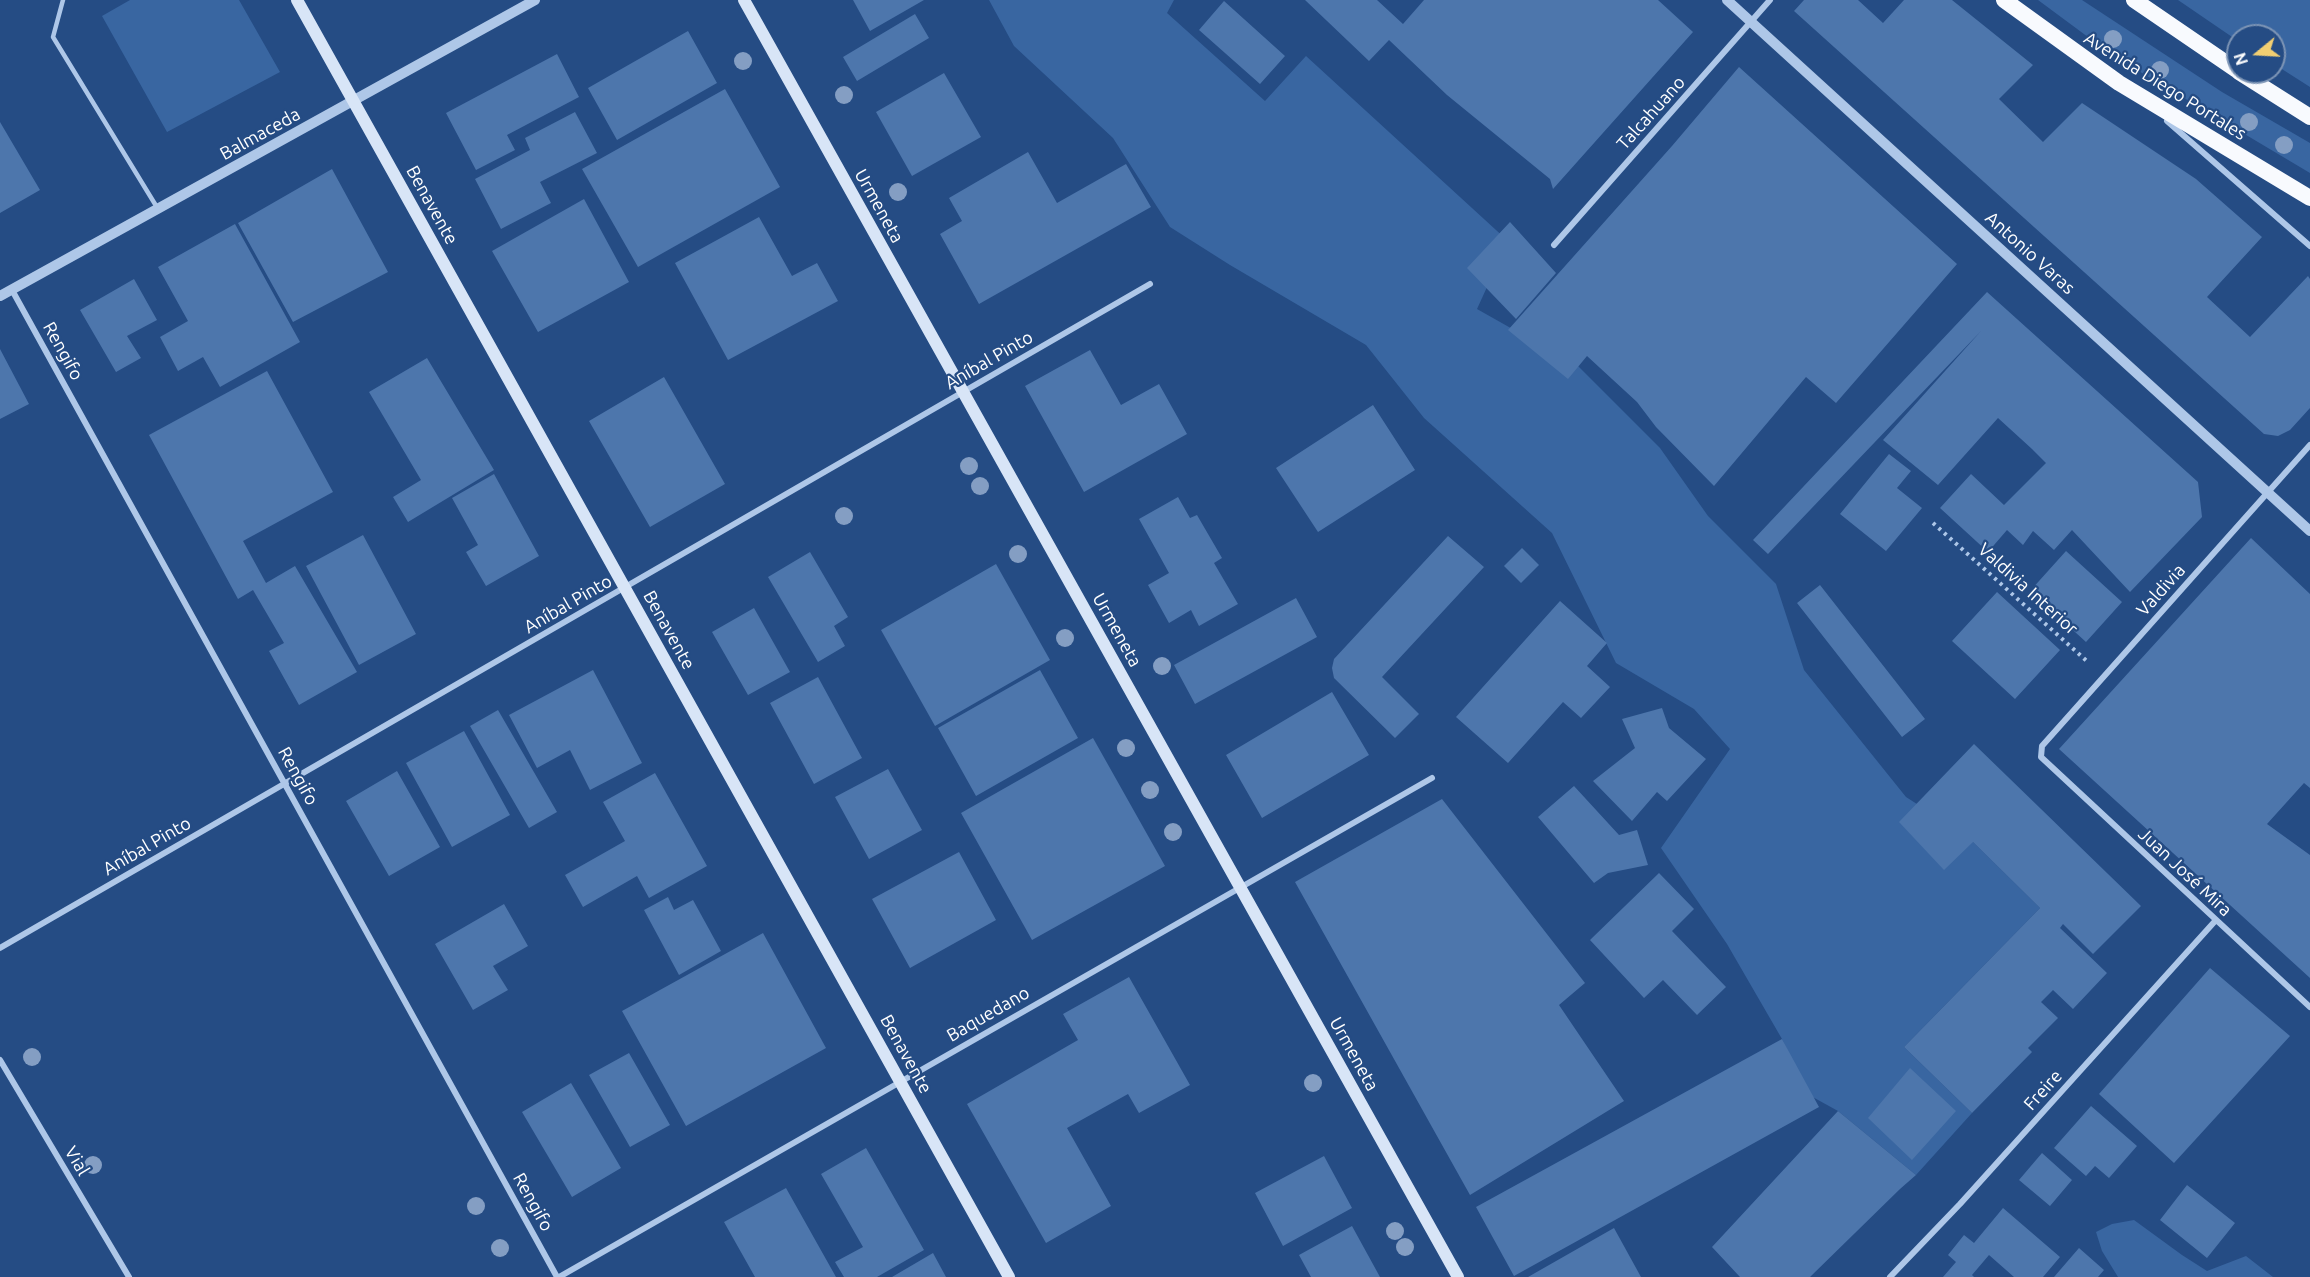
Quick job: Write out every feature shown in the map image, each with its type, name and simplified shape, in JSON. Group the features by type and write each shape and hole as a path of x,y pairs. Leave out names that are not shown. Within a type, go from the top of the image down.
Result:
{"highway":[{"name":"Avenida Diego Portales","path":"2004,0 2119,83 2310,198"},
{"path":"2134,0 2226,64"},
{"path":"2257,84 2310,117"}],"main road":[{"name":"Benavente","path":"297,0 1009,1277"},
{"name":"Urmeneta","path":"744,0 1458,1277"}],"street":[{"name":"Balmaceda","path":"0,296 535,0"},
{"name":"Antonio Varas","path":"1726,0 2310,531"},
{"name":"Talcahuano","path":"1554,245 1770,0"},
{"path":"2119,83 2181,132 2310,246"},
{"name":"Aníbal Pinto","path":"0,948 1150,284"},
{"name":"Rengifo","path":"12,290 558,1277"},
{"name":"Valdivia","path":"2041,757 2042,746 2310,445"},
{"name":"Juan José Mira","path":"2041,757 2310,1007"},
{"name":"Baquedano","path":"558,1277 1432,778"},
{"name":"Freire","path":"1890,1277 1960,1204 2216,920"},
{"name":"Vial","path":"0,1060 129,1277"}],"lane":[{"path":"63,0 53,37 158,209"}],"path":[{"name":"Valdivia Interior","path":"1933,523 2104,676"}],"shaded area":[{"path":"130,0 239,0 280,72 167,132 102,16"},
{"path":"989,0 1174,0 1167,13 1265,101 1306,56 1508,241 1477,309 1578,366 1660,448 1708,516 1776,584 1804,670 1906,797 1967,836 2040,908 1904,1047 1972,1113 1916,1175 1838,1111 1809,1095 1782,1039 1727,944 1661,848 1730,749 1694,709 1616,663 1552,533 1424,418 1366,345 1170,227 1113,138 1014,46"},
{"path":"2038,0 2082,0 2222,92 2310,143 2310,173 2142,73"},
{"path":"2178,0 2310,0 2310,87 2286,72 2286,24 2226,24 2226,33"},
{"path":"2134,1220 2207,1271 2246,1256 2273,1277 2118,1277 2102,1251 2096,1232 2112,1224"}],"building":[{"path":"853,0 924,0 870,31"},
{"path":"1305,0 1377,0 1403,24 1424,0 1658,0 1693,32 1553,189 1550,179 1447,95 1389,40 1369,61"},
{"path":"1804,0 1858,0 1883,23 1904,0 1952,0 2033,65 1999,99 2043,142 2082,103 2196,179 2262,237 2207,297 2250,337 2308,276 2310,279 2310,408 2290,430 2278,436 2264,434 1794,11"},
{"path":"1224,1 1285,56 1260,84 1199,30"},
{"path":"915,14 929,38 857,81 843,57"},
{"path":"688,31 717,83 617,140 588,88"},
{"path":"557,54 579,97 507,135 515,150 476,170 446,113"},
{"path":"1739,67 1957,264 1836,403 1806,377 1714,486 1656,427 1637,402 1587,356 1568,379 1508,330"},
{"path":"944,73 981,137 912,176 876,112"},
{"path":"725,89 780,187 638,267 582,169"},
{"path":"575,112 597,153 540,182 551,203 501,229 475,179 530,150 525,138"},
{"path":"0,122 40,190 0,213"},
{"path":"1028,152 1057,203 1126,164 1151,207 979,304 940,234 962,221 949,198"},
{"path":"332,169 388,272 293,322 238,223"},
{"path":"584,199 629,282 538,332 492,251"},
{"path":"759,217 792,276 817,263 838,301 728,360 675,263"},
{"path":"1510,222 1556,273 1516,319 1467,268"},
{"path":"235,224 300,342 220,387 203,357 178,371 160,337 188,321 158,267"},
{"path":"134,279 157,320 127,336 141,358 116,372 80,310"},
{"path":"1987,292 2198,482 2202,517 2130,592 2072,530 2054,550 2033,531 2023,545 2007,530 1988,552 1940,508 1971,474 2004,505 2046,463 1998,418 1938,485 1883,440 1981,331 1768,554 1753,540"},
{"path":"0,349 29,404 0,419"},
{"path":"1090,350 1121,405 1159,384 1187,434 1084,492 1025,386"},
{"path":"427,358 494,470 408,522 393,497 421,480 369,392"},
{"path":"267,371 333,492 243,541 266,583 295,566 357,672 299,705 269,651 284,643 253,590 238,599 149,435"},
{"path":"664,377 725,484 650,527 589,421"},
{"path":"1373,405 1415,470 1318,532 1276,468"},
{"path":"1889,454 1911,471 1897,488 1922,508 1886,551 1840,514"},
{"path":"494,474 539,556 486,586 466,552 478,545 452,498"},
{"path":"1178,497 1190,518 1197,515 1222,558 1214,563 1238,604 1199,626 1191,610 1169,623 1148,585 1169,573 1139,519"},
{"path":"363,535 416,634 359,665 306,566"},
{"path":"1448,536 1484,567 1382,677 1419,714 1395,738 1334,678 1332,668 1334,659"},
{"path":"2251,538 2310,594 2310,788 2304,783 2267,824 2310,855 2310,978 2059,749"},
{"path":"1522,548 1539,565 1521,583 1504,566"},
{"path":"2066,551 2122,602 2086,642 2030,591"},
{"path":"810,552 848,617 834,626 845,646 818,662 768,577"},
{"path":"996,564 1050,660 935,726 881,630"},
{"path":"1820,585 1925,719 1902,737 1797,603"},
{"path":"1997,592 2060,650 2015,699 1952,641"},
{"path":"1296,598 1317,637 1195,704 1174,665"},
{"path":"1560,601 1607,643 1587,666 1610,687 1581,718 1563,702 1508,763 1456,717"},
{"path":"754,608 790,672 748,695 712,632"},
{"path":"593,670 642,763 590,790 570,750 537,768 509,715"},
{"path":"1040,670 1078,738 976,796 938,728"},
{"path":"818,677 862,758 814,784 770,703"},
{"path":"1332,692 1369,755 1262,818 1226,755"},
{"path":"1662,708 1669,728 1706,759 1667,801 1657,792 1632,821 1593,781 1635,748 1622,719"},
{"path":"498,710 557,812 529,828 470,726"},
{"path":"464,731 510,815 452,847 406,763"},
{"path":"1093,738 1165,866 1032,940 961,813"},
{"path":"1974,744 2141,906 2093,954 2063,924 2060,928 2107,973 2073,1009 2053,990 2041,1002 2058,1018 2028,1048 2032,1052 1972,1113 1904,1047 2040,908 1973,842 1944,870 1899,822"},
{"path":"888,769 922,830 869,859 835,797"},
{"path":"397,771 440,847 389,876 346,801"},
{"path":"655,773 707,866 649,898 637,876 583,907 565,875 625,841 603,802"},
{"path":"1574,786 1619,835 1637,830 1648,865 1608,873 1594,883 1538,817"},
{"path":"1442,799 1585,983 1559,1005 1624,1101 1470,1195 1295,882"},
{"path":"959,852 996,920 910,968 872,899"},
{"path":"1659,873 1694,909 1672,931 1726,987 1697,1015 1663,980 1644,998 1590,940"},
{"path":"668,897 674,910 693,900 721,951 679,975 644,910"},
{"path":"504,904 528,946 493,966 508,990 473,1010 435,944"},
{"path":"763,933 826,1048 686,1126 622,1011"},
{"path":"2210,968 2290,1036 2174,1163 2099,1094"},
{"path":"1129,977 1190,1085 1139,1113 1128,1094 1067,1128 1111,1206 1046,1243 967,1104 1078,1040 1063,1014"},
{"path":"1782,1039 1819,1107 1514,1276 1476,1207"},
{"path":"629,1053 670,1125 630,1147 589,1075"},
{"path":"1910,1068 1956,1111 1912,1160 1868,1118"},
{"path":"571,1083 621,1168 572,1197 522,1112"},
{"path":"2091,1106 2137,1146 2109,1178 2095,1166 2086,1176 2054,1148"},
{"path":"1838,1111 1916,1175 1810,1277 1740,1277 1712,1247"},
{"path":"866,1148 924,1250 877,1277 844,1277 835,1262 863,1247 821,1174"},
{"path":"2042,1153 2072,1180 2050,1206 2019,1180"},
{"path":"1324,1156 1352,1208 1283,1246 1255,1193"},
{"path":"2187,1185 2235,1223 2207,1258 2160,1220"},
{"path":"786,1188 836,1277 755,1277 724,1222"},
{"path":"2003,1208 2060,1257 2043,1277 2014,1277 1989,1255 1972,1275 1974,1277 1943,1277 1956,1262 1948,1255 1964,1235 1974,1243"},
{"path":"1352,1226 1380,1277 1311,1277 1299,1255"},
{"path":"1614,1228 1641,1277 1528,1277"},
{"path":"2079,1248 2104,1270 2098,1277 2054,1277"},
{"path":"933,1253 946,1277 892,1277"}]}
